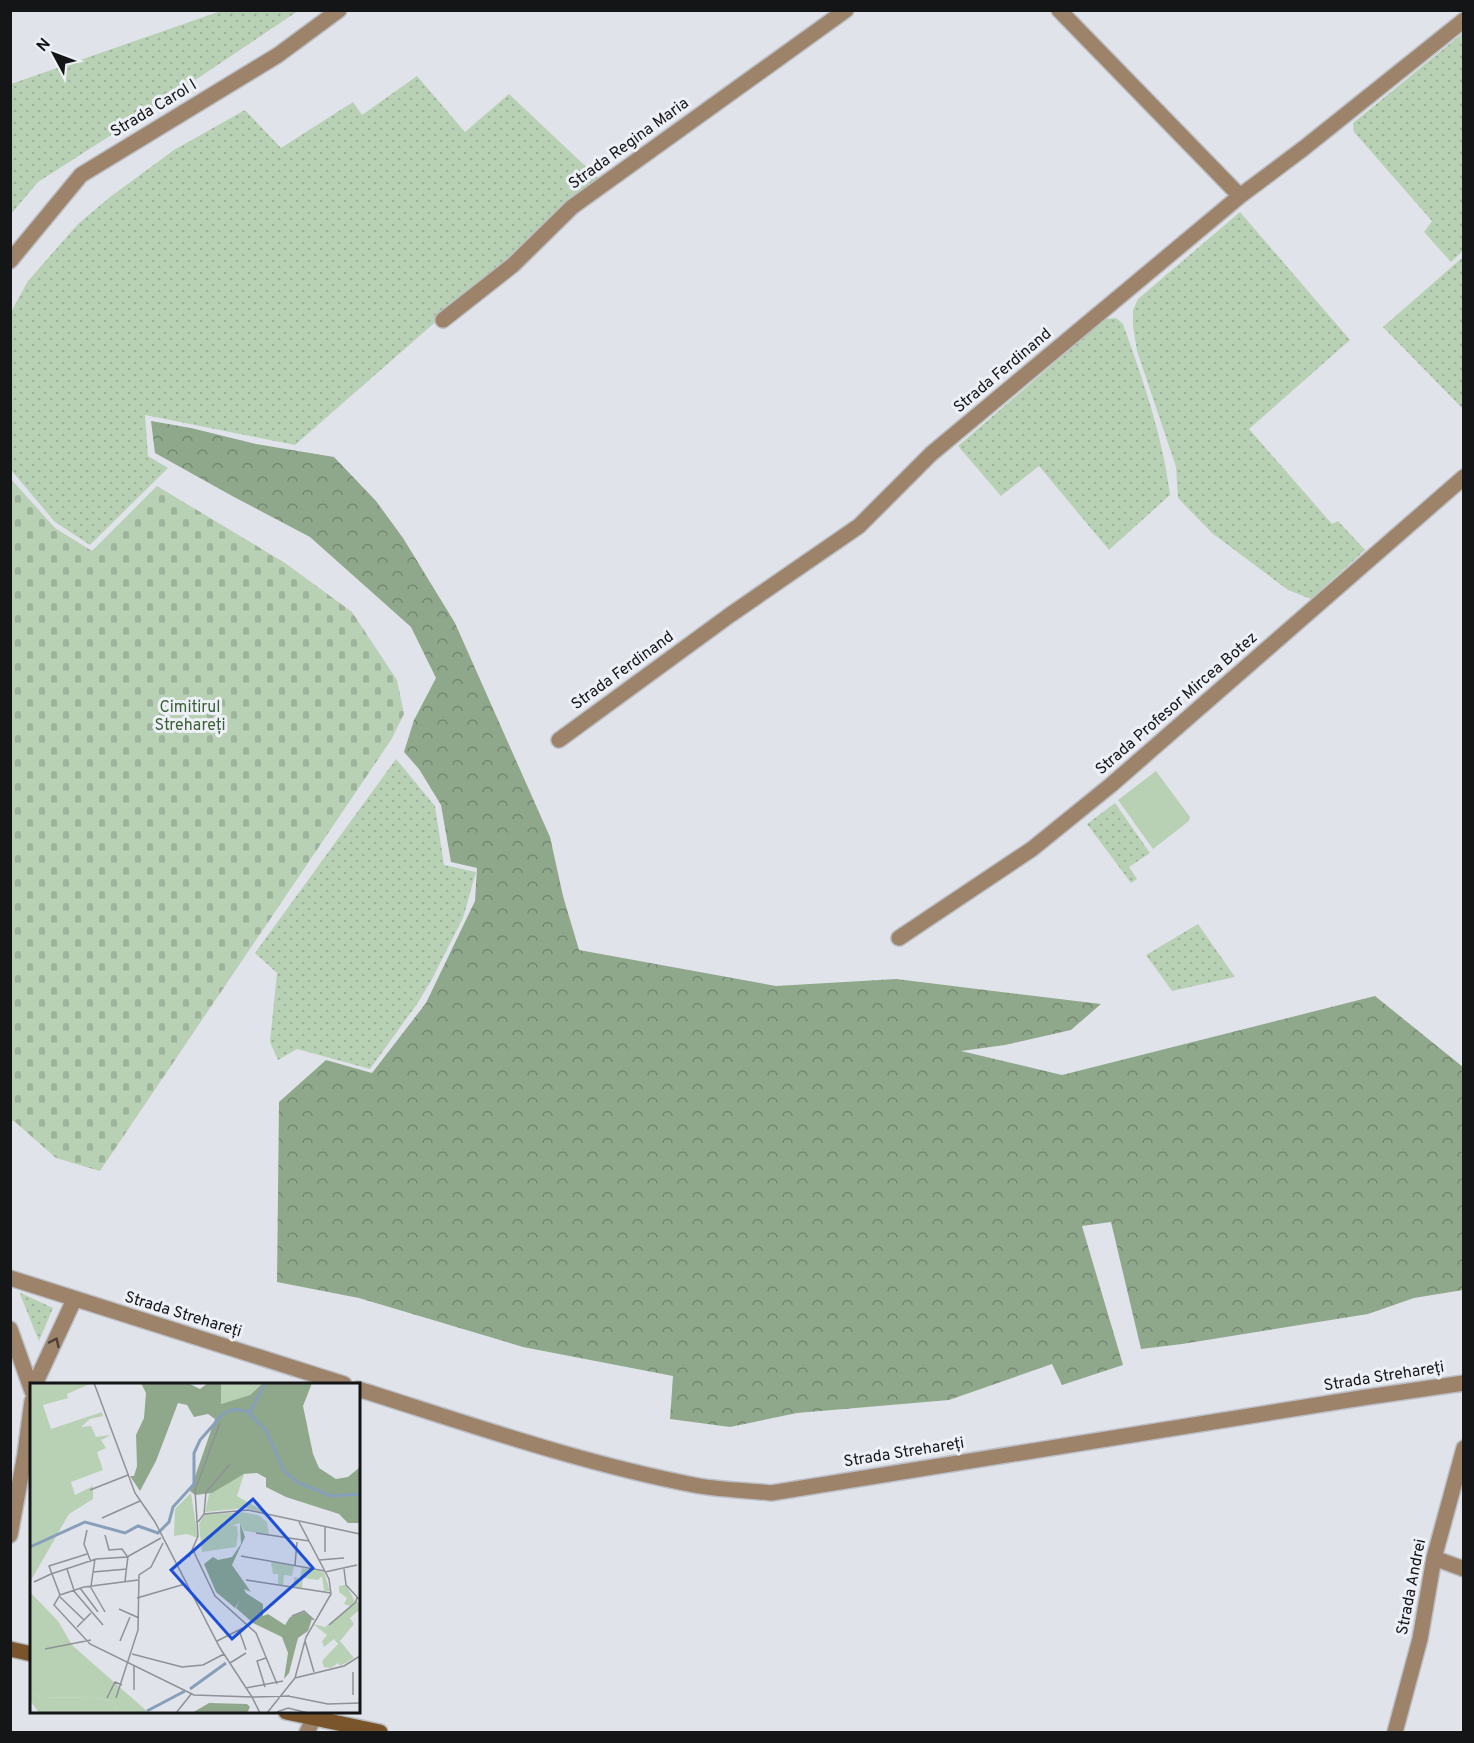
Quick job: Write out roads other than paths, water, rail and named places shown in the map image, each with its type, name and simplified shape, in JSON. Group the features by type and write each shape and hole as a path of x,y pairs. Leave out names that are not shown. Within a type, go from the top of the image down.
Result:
{"main road":[{"path":"10,1649 30,1654"},
{"path":"291,1713 380,1732"}],"street":[{"name":"Strada Carol I","path":"10,261 81,174 278,55 339,10"},
{"name":"Strada Regina Maria","path":"443,320 513,265 572,207 846,10"},
{"path":"1059,10 1240,195"},
{"name":"Strada Ferdinand","path":"559,740 730,615 859,526 931,454 1240,195 1304,148 1464,20"},
{"name":"Strada Profesor Mircea Botez","path":"899,938 1032,849 1111,785 1464,477"},
{"name":"Strada Strehareți","path":"10,1278 341,1383"},
{"path":"35,1383 74,1300"},
{"path":"10,1329 30,1385"},
{"name":"Strada Strehareți","path":"360,1390 518,1440 621,1468 696,1486 771,1493 1464,1383"},
{"path":"10,1535 26,1454 30,1419"},
{"name":"Strada Andrei","path":"1395,1732 1420,1639 1434,1558 1464,1448"},
{"path":"1434,1558 1464,1569"},
{"path":"307,1732 314,1718"}],"park label":[{"name":"Cimitirul Strehareți","path":"190,717"}]}
